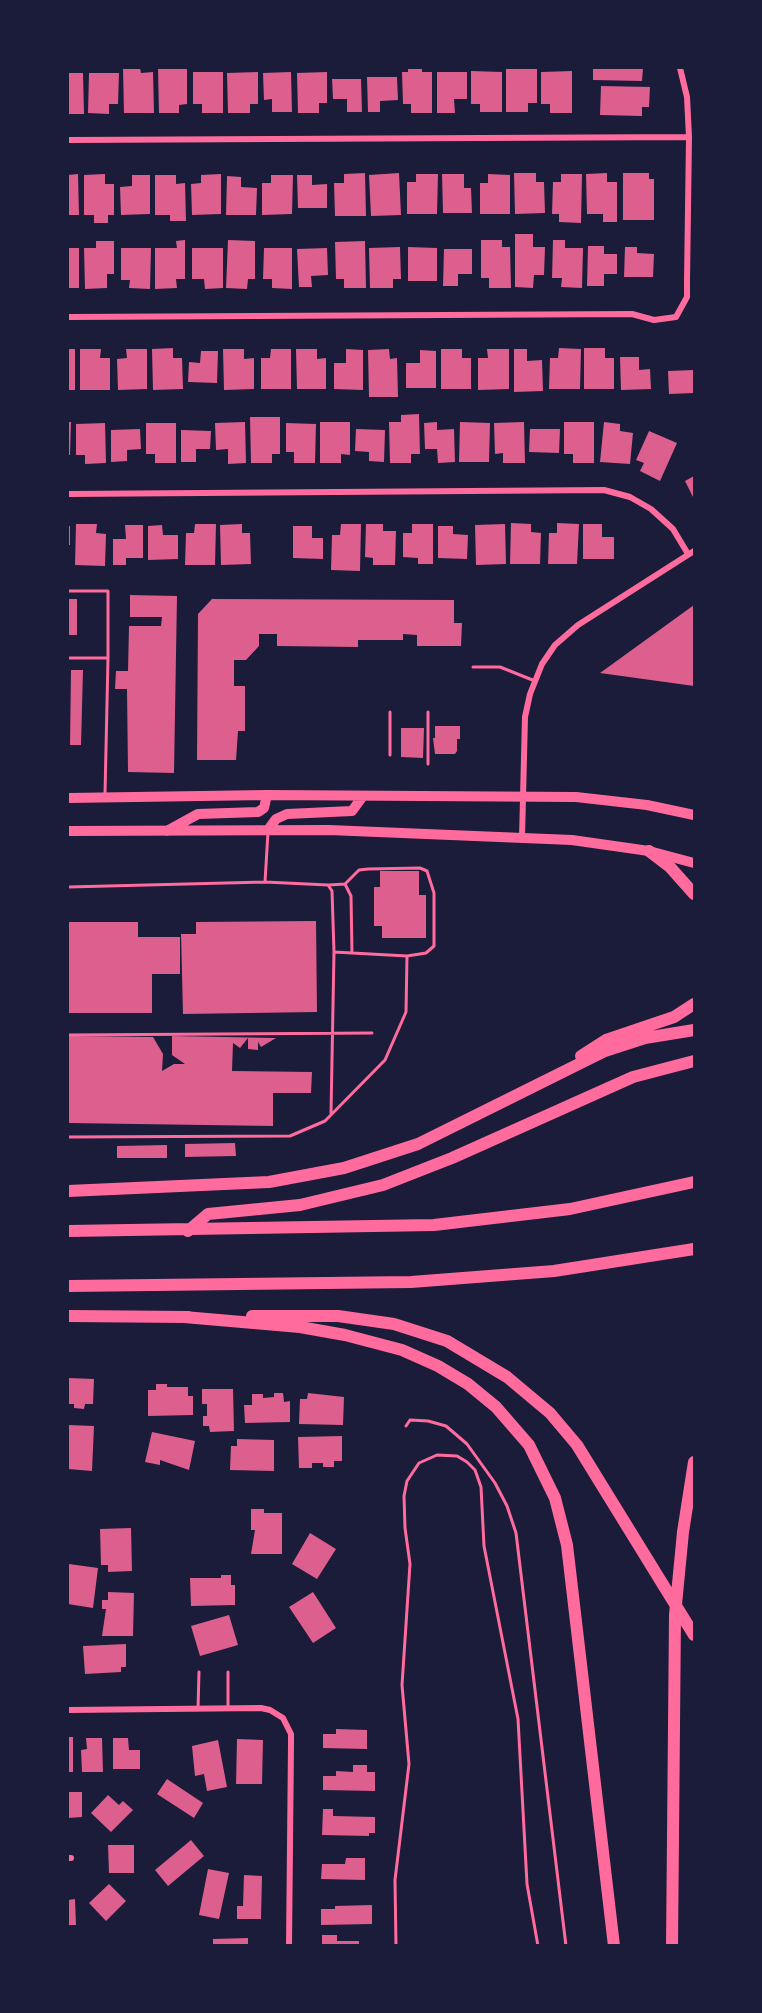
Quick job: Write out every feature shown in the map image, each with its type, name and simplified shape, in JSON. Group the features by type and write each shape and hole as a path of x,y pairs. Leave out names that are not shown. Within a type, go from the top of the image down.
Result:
{"highway":[{"path":"649,851 670,867 694,894"},
{"path":"543,1082 606,1040 674,1017 694,1004"},
{"path":"68,1191 252,1183 329,1172 376,1160 418,1144 618,1046 658,1035 694,1030"},
{"path":"188,1231 208,1214 300,1205 383,1185 452,1158 633,1077 694,1061"},
{"path":"68,1231 407,1227 461,1223 570,1209 694,1182"},
{"path":"68,1286 411,1282 562,1270 694,1249"},
{"path":"68,1316 310,1315 366,1319 421,1331 484,1361 535,1399 577,1445 694,1635"},
{"path":"184,1317 309,1328 362,1338 415,1355 448,1371 488,1399 528,1445 555,1498 567,1545 614,1946"},
{"path":"672,1946 674,1658 682,1543 694,1462"}],"main road":[{"path":"167,831 198,814 258,812 264,808 267,795"},
{"path":"68,798 267,795 522,796 607,799 694,815"},
{"path":"268,830 276,819 287,814 352,812 363,796"},
{"path":"68,831 268,830 586,841 649,851 694,863"}],"street":[{"path":"68,317 632,314 654,320 676,317 687,297 689,137 687,97 680,68"},
{"path":"68,140 689,137"},
{"path":"68,494 604,490 630,497 651,508 673,529 691,553 567,634 555,645 535,681 525,717 522,838"},
{"path":"68,1710 228,1708 270,1710 283,1718 291,1734 289,1946"}],"lane":[{"path":"68,591 108,591 105,797"},
{"path":"68,658 108,658"},
{"path":"473,667 500,667 535,681"},
{"path":"390,712 390,755"},
{"path":"428,712 429,764"},
{"path":"265,882 268,830"},
{"path":"68,887 265,882 328,885 345,884 359,870 420,868 428,871 434,893 434,946 426,953 407,956 334,952"},
{"path":"345,884 351,896 352,953"},
{"path":"328,885 332,891 334,952 331,1115"},
{"path":"68,1137 290,1136 326,1121 385,1060 406,1012 407,956"},
{"path":"68,1035 372,1033"},
{"path":"198,1709 199,1672"},
{"path":"228,1672 228,1708"}],"path":[{"path":"406,1426 410,1420 428,1421 446,1426 467,1444 507,1506 516,1533 566,1946"},
{"path":"396,1946 396,1880 410,1764 402,1684 410,1564 405,1528 404,1496 407,1481 415,1468 427,1458 437,1455 457,1456 466,1462 475,1470 481,1487 484,1546 518,1719 528,1884 538,1946"}],"building":[{"path":"123,68 140,68 141,73 153,72 154,113 124,113"},
{"path":"158,68 187,68 187,104 179,105 179,113 159,113"},
{"path":"408,68 422,68 422,72 432,72 432,113 411,113 411,104 403,104 402,72 408,72"},
{"path":"506,68 537,68 537,103 528,103 528,112 506,112"},
{"path":"593,68 643,68 642,81 593,80"},
{"path":"471,71 502,72 502,112 480,112 480,104 471,104"},
{"path":"572,71 572,113 550,113 550,104 541,104 541,72"},
{"path":"193,72 223,72 223,113 202,113 202,104 193,104"},
{"path":"258,72 258,104 250,104 250,113 228,113 227,73"},
{"path":"291,72 292,112 272,112 272,99 264,100 263,73"},
{"path":"327,72 327,103 319,103 319,113 298,113 297,73"},
{"path":"437,72 467,72 467,99 454,99 455,113 437,113"},
{"path":"68,73 83,73 84,114 68,114"},
{"path":"89,73 119,73 118,104 109,104 109,114 88,113"},
{"path":"367,77 397,77 398,100 380,101 380,112 368,112"},
{"path":"332,79 361,79 362,112 347,112 347,99 333,99"},
{"path":"601,86 650,87 649,107 642,107 642,116 600,115"},
{"path":"365,173 366,216 335,216 334,183 344,183 344,174"},
{"path":"399,173 401,215 371,216 369,175"},
{"path":"514,173 536,173 536,182 544,182 545,213 515,214"},
{"path":"607,173 607,182 617,182 617,222 603,222 603,214 587,214 586,174"},
{"path":"623,173 649,173 649,179 654,179 654,220 623,220"},
{"path":"78,174 79,215 68,215 68,175"},
{"path":"105,174 105,184 114,184 114,215 108,215 108,223 94,223 94,215 84,215 84,175"},
{"path":"221,174 221,214 192,215 191,184 201,183 201,175"},
{"path":"416,174 438,174 437,214 407,214 407,182 416,182"},
{"path":"442,174 464,174 464,188 471,188 472,213 443,213"},
{"path":"488,174 510,175 510,214 480,214 480,183 488,183"},
{"path":"561,174 582,174 581,223 559,222 559,214 552,214 553,182 561,182"},
{"path":"132,175 150,175 150,214 121,215 120,187 132,186"},
{"path":"155,175 176,175 176,184 185,183 186,221 170,221 170,215 155,215"},
{"path":"271,175 293,175 292,214 262,215 262,183 271,183"},
{"path":"297,175 312,175 312,185 327,184 327,208 298,208"},
{"path":"227,176 241,177 241,187 257,188 256,215 226,215"},
{"path":"515,234 533,234 533,247 545,247 544,275 534,275 533,288 515,287"},
{"path":"185,240 185,279 176,279 177,288 155,289 155,248 177,248 176,241"},
{"path":"228,240 255,241 255,279 248,279 247,289 226,288"},
{"path":"481,240 502,240 502,247 510,247 511,288 489,288 489,278 481,278"},
{"path":"553,240 565,240 565,248 583,248 582,288 561,287 562,278 552,278"},
{"path":"96,241 114,241 114,274 107,274 107,288 85,289 84,248 96,248"},
{"path":"365,241 366,288 344,288 344,279 336,279 335,242"},
{"path":"588,246 604,246 604,254 617,254 617,274 604,274 604,286 587,286"},
{"path":"400,247 401,279 393,279 393,288 370,288 369,248"},
{"path":"408,247 437,248 437,281 408,281"},
{"path":"625,247 637,247 637,253 654,254 653,277 624,277"},
{"path":"68,248 79,248 79,288 68,288"},
{"path":"121,248 151,248 150,289 129,288 130,280 121,280"},
{"path":"192,248 223,248 223,288 205,289 204,279 192,279"},
{"path":"264,248 292,248 292,289 272,288 272,279 263,279"},
{"path":"327,248 328,275 311,276 312,287 299,287 297,249"},
{"path":"444,249 472,249 472,274 458,274 458,286 443,286"},
{"path":"173,348 173,358 182,358 183,389 153,390 152,349"},
{"path":"559,348 581,349 580,389 549,389 550,358 558,358"},
{"path":"584,348 605,348 605,358 614,358 614,389 584,389"},
{"path":"68,349 75,349 75,390 68,390"},
{"path":"80,349 101,349 100,358 110,358 110,390 80,390"},
{"path":"126,349 147,349 147,389 118,390 117,359 127,358"},
{"path":"223,349 244,349 244,359 254,358 254,389 224,390"},
{"path":"271,349 291,349 291,389 261,389 261,358 270,358"},
{"path":"296,349 317,349 317,359 326,358 326,389 297,389"},
{"path":"346,349 363,350 363,390 334,389 334,363 346,363"},
{"path":"389,349 390,359 397,358 398,397 369,397 368,350"},
{"path":"441,349 462,349 462,358 471,358 471,389 441,389"},
{"path":"487,349 509,349 509,389 478,390 478,358 488,358"},
{"path":"514,349 527,349 527,361 542,360 543,391 514,392"},
{"path":"420,350 436,351 436,388 406,388 406,363 420,363"},
{"path":"201,351 218,351 217,383 188,382 189,362 200,363"},
{"path":"620,357 639,357 639,370 650,369 651,389 621,390"},
{"path":"694,370 694,393 669,394 668,371"},
{"path":"419,414 420,454 411,454 411,463 390,463 389,422 401,422 401,415"},
{"path":"250,417 280,417 280,454 272,454 272,463 251,463"},
{"path":"68,422 71,422 70,455 68,455"},
{"path":"245,422 246,463 228,464 228,449 216,450 215,423"},
{"path":"320,422 350,422 350,455 341,454 341,463 320,463"},
{"path":"437,422 437,430 454,429 455,462 438,463 437,449 425,449 424,423"},
{"path":"460,422 490,423 489,462 459,462"},
{"path":"524,422 525,463 503,463 503,453 495,454 494,423"},
{"path":"564,422 594,422 594,463 573,463 573,454 564,454"},
{"path":"604,422 620,424 620,431 633,433 630,464 600,462"},
{"path":"105,423 106,463 85,464 85,455 76,455 76,424"},
{"path":"146,423 176,423 176,463 155,463 155,454 146,454"},
{"path":"286,423 316,424 315,463 294,463 294,452 286,452"},
{"path":"140,429 141,449 127,450 127,461 111,462 111,430"},
{"path":"356,429 385,430 384,462 369,461 369,452 355,451"},
{"path":"530,429 560,429 559,453 529,452"},
{"path":"181,430 211,431 210,449 196,449 196,462 181,462"},
{"path":"649,431 677,443 660,481 640,471 644,463 636,460"},
{"path":"694,476 694,499 685,481"},
{"path":"511,523 531,524 531,532 541,533 540,564 510,564"},
{"path":"557,523 579,524 577,564 548,564 549,533 557,533"},
{"path":"76,524 97,524 96,533 106,534 105,566 75,565"},
{"path":"195,524 216,524 215,565 185,565 186,533 194,533"},
{"path":"242,524 242,533 250,533 251,564 221,565 220,525"},
{"path":"341,524 361,524 360,571 331,570 332,535 340,535"},
{"path":"366,524 383,524 383,531 396,531 395,565 373,565 373,558 365,557"},
{"path":"412,524 433,524 433,564 418,564 418,558 403,557 403,533 412,533"},
{"path":"505,524 506,564 476,565 475,525"},
{"path":"583,524 602,524 602,537 614,537 614,559 583,559"},
{"path":"125,525 143,525 143,558 126,558 126,565 113,565 113,539 126,539"},
{"path":"162,525 163,535 178,535 178,559 148,560 148,526"},
{"path":"68,526 70,526 70,545 68,545"},
{"path":"293,526 312,526 312,538 323,538 323,559 293,558"},
{"path":"438,526 453,526 453,534 468,535 467,559 438,558"},
{"path":"130,595 177,596 174,773 128,772 127,689 115,689 116,671 128,671 129,626 161,626 162,617 130,617"},
{"path":"68,599 77,599 77,635 68,635"},
{"path":"212,599 454,600 454,623 462,623 461,646 417,646 417,635 403,634 403,640 358,640 358,647 277,646 277,634 259,634 259,646 246,660 234,660 234,686 245,686 245,731 238,731 236,760 197,760 198,614"},
{"path":"694,605 694,686 600,673"},
{"path":"71,670 83,670 81,745 70,745"},
{"path":"435,726 460,726 460,739 457,739 455,754 435,754 433,738 435,738"},
{"path":"401,728 424,728 423,758 401,757"},
{"path":"380,871 419,871 419,895 426,895 426,938 382,938 382,926 374,926 374,887 380,887"},
{"path":"316,921 317,1012 183,1014 181,934 196,934 196,922"},
{"path":"68,922 138,922 138,937 180,937 180,974 152,974 152,1013 68,1013"},
{"path":"68,1036 153,1037 163,1054 162,1071 174,1064 185,1064 172,1055 172,1036 276,1038 261,1047 258,1042 258,1050 248,1049 248,1038 240,1048 233,1043 232,1071 312,1072 311,1093 273,1093 273,1126 68,1123"},
{"path":"235,1143 236,1156 185,1157 185,1144"},
{"path":"167,1145 167,1158 117,1158 117,1146"},
{"path":"68,1378 94,1379 93,1404 85,1404 84,1409 74,1408 74,1404 68,1404"},
{"path":"156,1384 167,1384 167,1387 188,1387 188,1396 193,1396 193,1415 148,1416 148,1390 156,1390"},
{"path":"202,1389 233,1389 234,1431 210,1432 209,1426 203,1426 203,1416 207,1416 207,1404 202,1404"},
{"path":"274,1393 283,1393 284,1402 290,1401 290,1422 245,1423 244,1405 252,1405 252,1394 263,1394 263,1398 274,1397"},
{"path":"308,1393 344,1397 343,1425 299,1424 300,1399 307,1399"},
{"path":"68,1425 94,1426 92,1471 68,1469"},
{"path":"152,1432 195,1441 189,1470 160,1460 160,1465 145,1462"},
{"path":"342,1436 342,1461 334,1461 334,1467 323,1467 323,1463 312,1463 312,1468 299,1468 298,1437"},
{"path":"237,1439 274,1440 274,1471 230,1470 231,1446 237,1446"},
{"path":"251,1509 264,1509 264,1513 282,1513 282,1554 251,1554 255,1530 251,1530"},
{"path":"131,1528 132,1571 108,1572 108,1565 101,1565 100,1529"},
{"path":"310,1533 336,1549 317,1579 292,1564"},
{"path":"69,1564 98,1568 93,1608 68,1604"},
{"path":"221,1575 231,1575 231,1585 235,1585 235,1605 191,1606 190,1578 221,1578"},
{"path":"108,1592 134,1593 133,1636 102,1636 106,1609 102,1609 102,1600 108,1600"},
{"path":"313,1592 336,1628 313,1643 289,1607"},
{"path":"229,1615 238,1645 200,1656 191,1626"},
{"path":"126,1644 126,1667 121,1667 121,1672 85,1674 83,1646"},
{"path":"336,1729 367,1730 367,1749 323,1748 323,1734 336,1734"},
{"path":"68,1737 73,1737 73,1772 68,1772"},
{"path":"86,1738 102,1738 103,1772 82,1772 81,1750 87,1749"},
{"path":"113,1738 128,1738 129,1750 140,1750 140,1769 113,1769"},
{"path":"237,1739 263,1740 262,1784 236,1784"},
{"path":"218,1740 227,1787 207,1791 204,1774 195,1776 192,1746"},
{"path":"353,1765 367,1765 367,1772 375,1772 375,1791 323,1790 323,1776 336,1776 336,1771 353,1772"},
{"path":"167,1779 203,1803 194,1818 157,1794"},
{"path":"68,1792 82,1792 82,1817 68,1818"},
{"path":"108,1795 119,1805 123,1801 133,1810 111,1832 91,1813"},
{"path":"323,1809 333,1809 333,1816 375,1817 375,1833 369,1833 369,1836 322,1835"},
{"path":"191,1840 204,1856 168,1886 155,1870"},
{"path":"108,1845 134,1845 134,1873 109,1873"},
{"path":"346,1858 365,1858 365,1880 321,1879 322,1864 345,1864"},
{"path":"208,1869 229,1873 219,1919 199,1915"},
{"path":"244,1875 262,1876 261,1919 237,1919 237,1906 243,1906"},
{"path":"109,1884 126,1901 106,1921 89,1903"},
{"path":"75,1899 76,1925 68,1925 68,1900"},
{"path":"372,1905 372,1924 321,1925 321,1909 335,1909 335,1906"},
{"path":"322,1935 337,1935 337,1941 359,1941 359,1946 322,1946"},
{"path":"248,1938 248,1946 213,1946 213,1939"}]}
